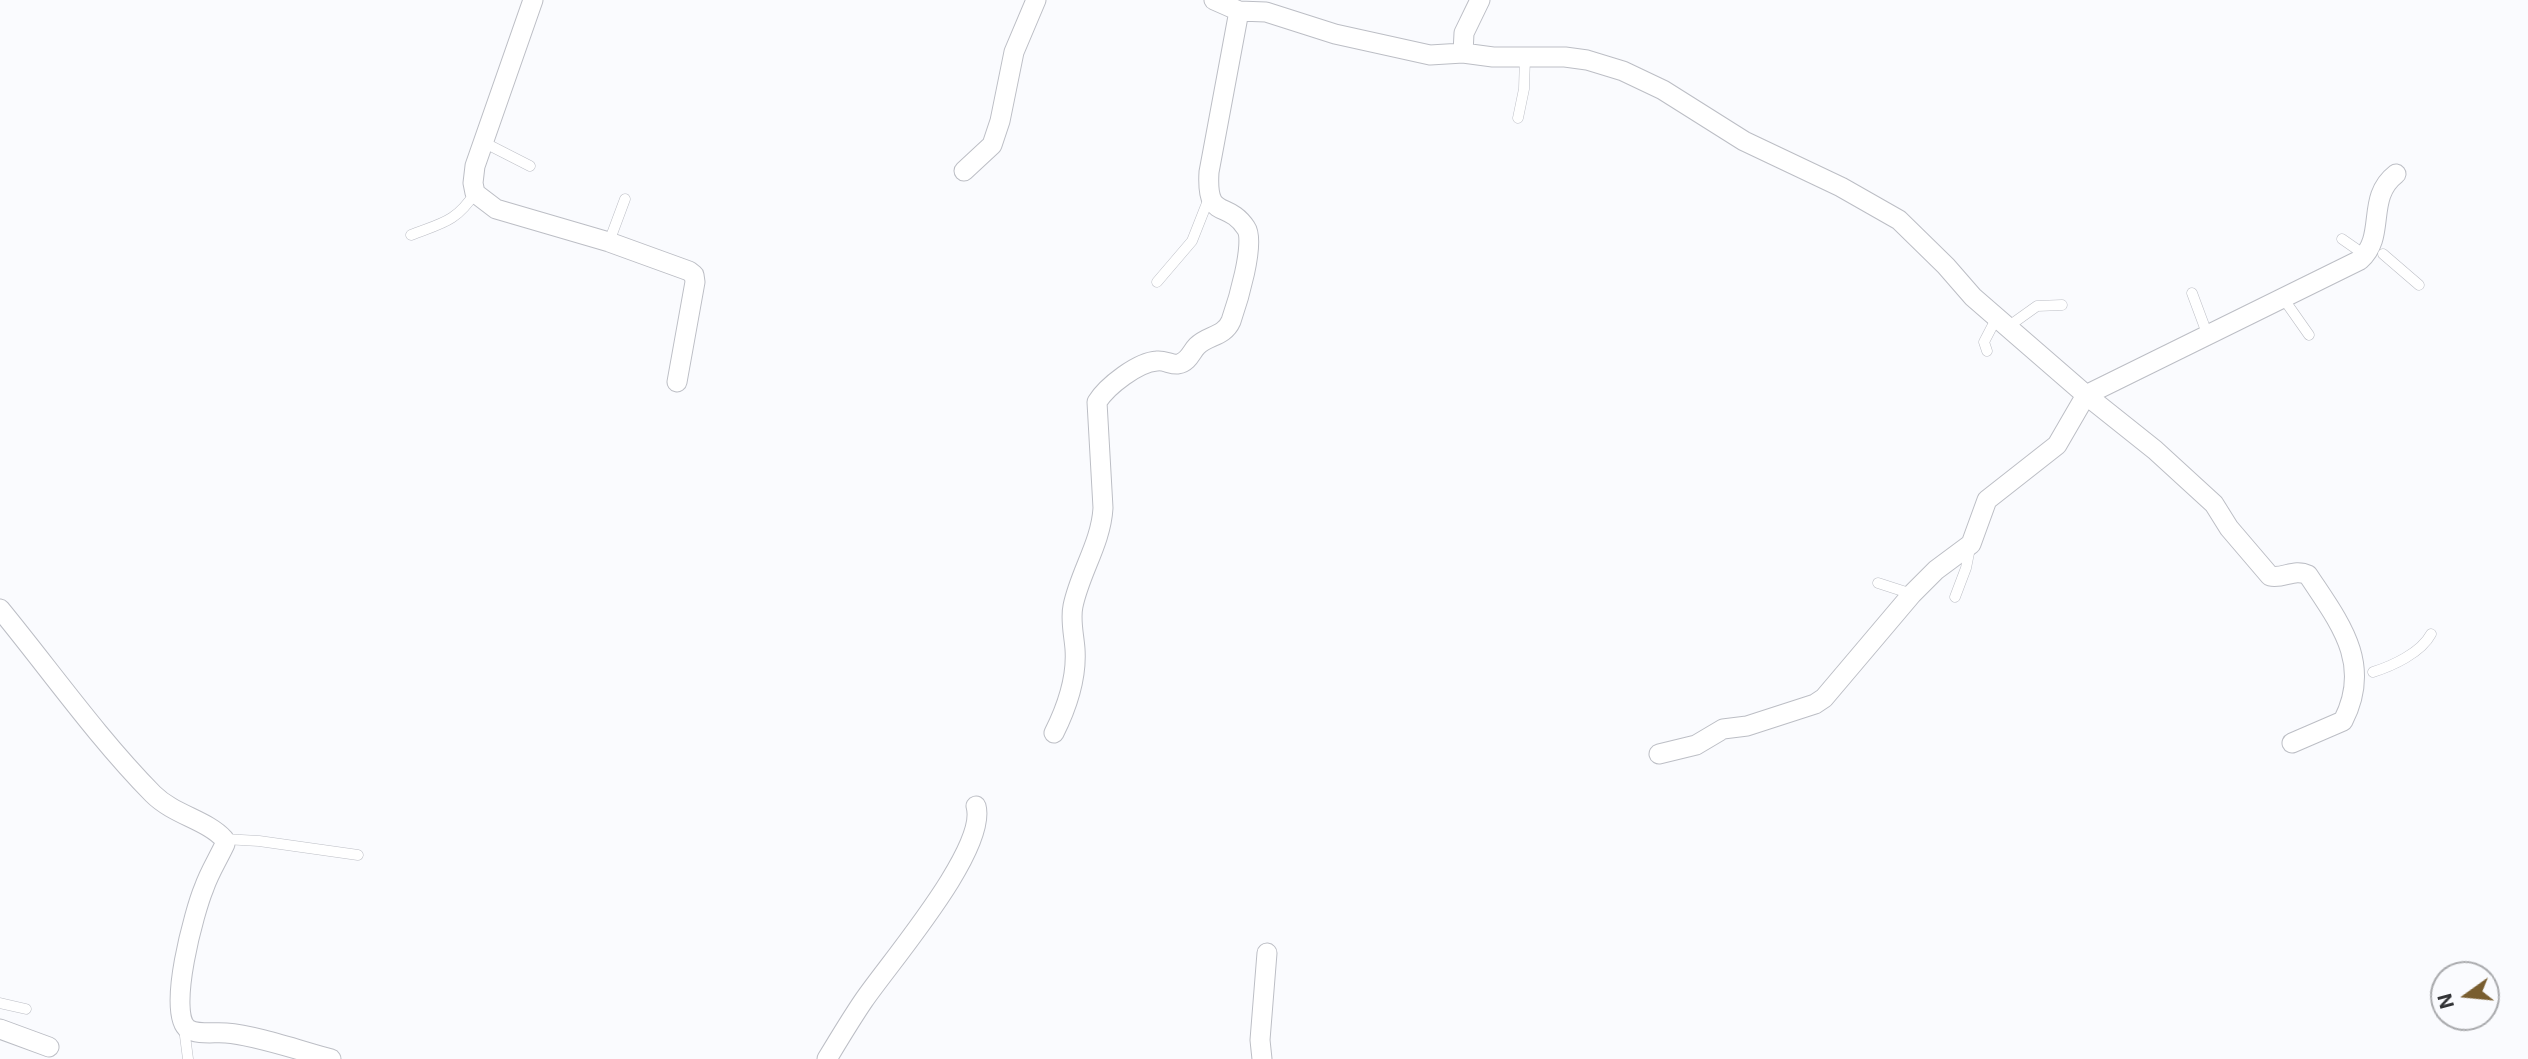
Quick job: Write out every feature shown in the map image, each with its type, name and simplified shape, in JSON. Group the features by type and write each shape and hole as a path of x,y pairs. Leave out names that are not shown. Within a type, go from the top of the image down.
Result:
{"street":[{"path":"533,0 482,142 473,175 475,192 496,209 609,242 694,275 677,382"},
{"path":"964,171 992,145 1000,121 1014,52 1036,0"},
{"path":"1213,0 1239,11 1266,12 1335,34 1430,55 1463,53 1493,57 1565,57 1587,60 1623,71 1663,90 1744,141 1842,187 1899,220 1973,297 2155,450 2214,505 2229,528 2270,576 2276,577 2295,571 2308,575 2346,632 2364,674 2343,720 2292,743"},
{"path":"1463,53 1464,33 1480,0"},
{"path":"1054,733 1064,714 1074,667 1072,611 1078,585 1102,525 1097,402 1108,388 1141,365 1157,360 1178,364 1186,360 1205,340 1224,331 1230,323 1242,282 1250,240 1248,229 1212,204 1209,198 1209,172 1239,11"},
{"path":"1659,754 1696,745 1723,729 1747,726 1815,704 1832,690 1912,594 1936,570 1971,544 1987,500 2057,445 2087,395 2114,379 2374,251 2381,189 2396,174"},
{"path":"0,608 127,766 154,794 167,806 225,839 204,885 193,918 182,986 180,1011 184,1024 189,1030 232,1033 331,1059"},
{"path":"827,1059 865,998 922,924 961,863 977,822 976,806"},
{"path":"1262,1059 1260,1040 1267,953"},
{"path":"0,1029 48,1047"}],"lane":[{"path":"1518,118 1524,89 1525,57"},
{"path":"482,142 530,166"},
{"path":"411,236 454,218 475,192"},
{"path":"1157,282 1192,241 1209,198"},
{"path":"609,242 625,199"},
{"path":"2342,239 2374,251 2419,285"},
{"path":"2192,293 2208,335"},
{"path":"2283,298 2309,335"},
{"path":"1987,351 1984,342 2003,321 2037,306 2062,304"},
{"path":"1955,597 1966,568 1971,544"},
{"path":"1878,583 1912,594"},
{"path":"2364,674 2399,660 2426,643 2431,634"},
{"path":"225,839 358,855"},
{"path":"0,1003 26,1009"},
{"path":"184,1024 188,1059"}]}
